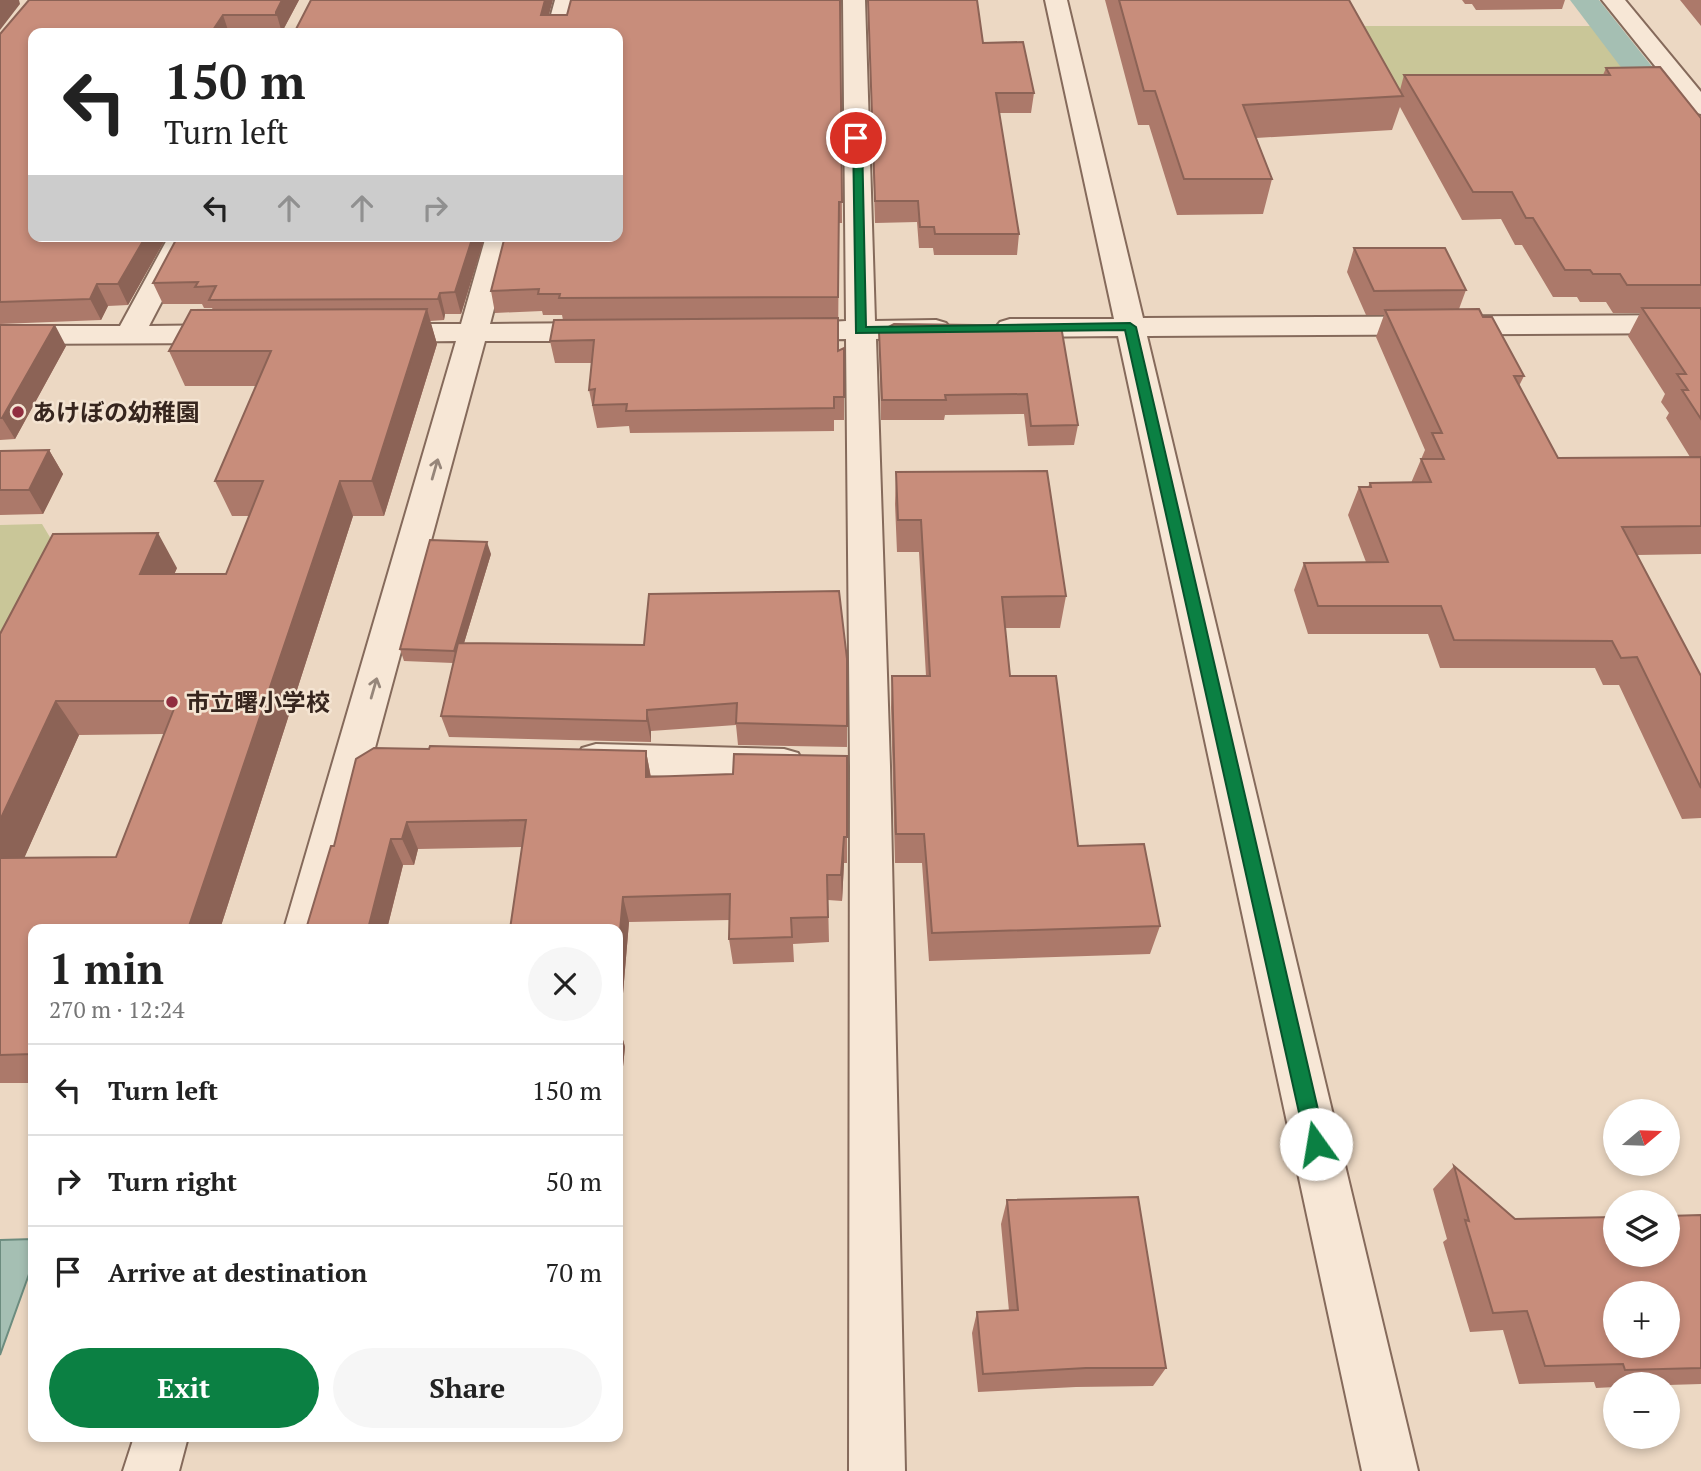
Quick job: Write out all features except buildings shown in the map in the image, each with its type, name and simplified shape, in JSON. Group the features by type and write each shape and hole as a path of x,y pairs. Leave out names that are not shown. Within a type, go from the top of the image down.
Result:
{"street":[{"path":"558,28 566,0"},
{"path":"854,0 870,766 877,1471"},
{"path":"1056,0 1390,1471"},
{"path":"1613,0 1701,107"},
{"path":"1665,64 1689,64"},
{"path":"129,335 180,242"},
{"path":"306,924 498,242"},
{"path":"763,331 1701,324"},
{"path":"349,333 625,332"},
{"path":"0,335 253,334"},
{"path":"356,753 397,754"},
{"path":"564,758 870,766"},
{"path":"151,1471 160,1442"}],"shaded area":[{"path":"1364,26 1610,26 1674,111 1407,111"},
{"path":"42,524 60,554 0,680 0,525"},
{"path":"28,1239 28,1277 0,1355 0,1240"}],"waterway":[{"path":"1584,0 1701,150"}],"place":[{"name":"あけぼの幼稚園","path":"18,412"},
{"name":"市立曙小学校","path":"172,702"}],"route":[{"path":"856,138 860,330 1130,327 1316,1144"}]}
